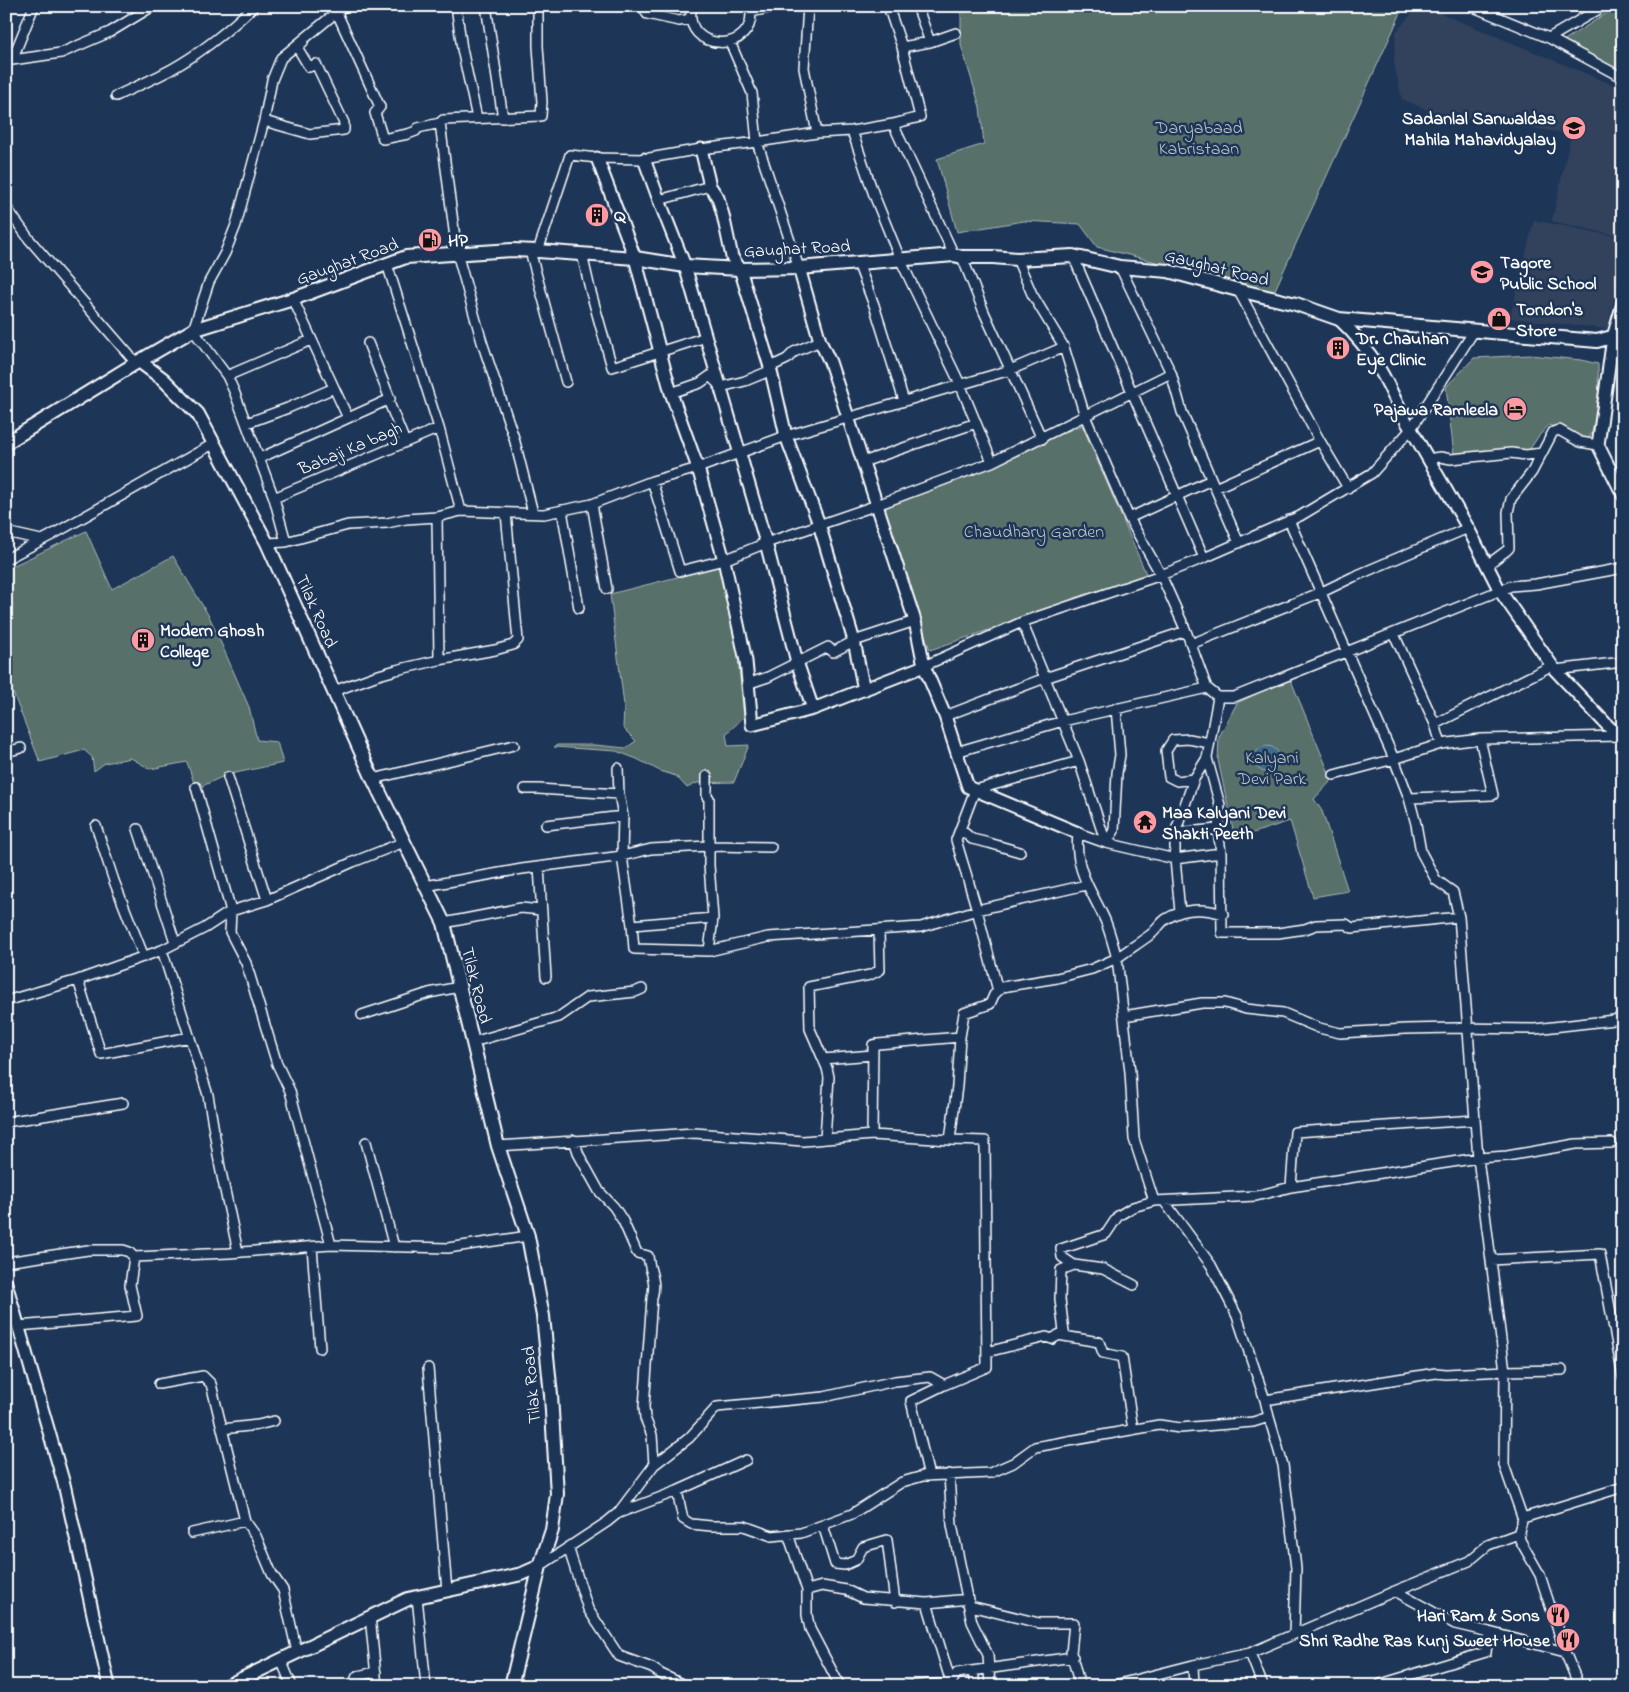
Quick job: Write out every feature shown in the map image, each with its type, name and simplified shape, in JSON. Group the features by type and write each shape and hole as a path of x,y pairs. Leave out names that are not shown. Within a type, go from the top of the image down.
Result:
{"main road":[{"name":"Gaughat Road","path":"6,443 137,362 193,330 293,299 406,258 457,253 512,250 534,251 635,258 685,266 740,269 799,268 958,256 1017,259 1073,256 1120,267 1168,271 1296,304 1339,319 1597,341 1618,335"},
{"name":"Tilak Road","path":"137,362 163,379 198,414 266,543 373,779 444,923 498,1146 528,1236 543,1316 551,1396 557,1494 552,1530 540,1566 510,1686"},
{"path":"227,1686 408,1599 522,1574 540,1566"}],"street":[{"path":"9,60 34,6"},
{"path":"9,60 61,53 110,32 153,6"},
{"path":"116,96 171,69 202,50 232,27 254,6"},
{"path":"456,6 462,49 477,118"},
{"path":"486,6 503,118"},
{"path":"264,121 310,134 344,130 344,123 316,64 309,66 297,47 340,10 380,107 375,114 383,139 408,134 418,128 440,123 443,120 541,116 538,6"},
{"path":"643,6 647,14 679,21 691,19"},
{"path":"692,6 691,19 698,32 710,42 720,44 739,38 746,31 750,22 751,9 778,6"},
{"path":"808,6 804,68 816,133"},
{"path":"566,382 534,251 570,155 597,158 644,159 701,148 816,133 852,131 920,118 902,47 888,6"},
{"path":"917,6 930,42"},
{"path":"1471,6 1549,38 1623,78"},
{"path":"1486,12 1496,6"},
{"path":"1549,38 1604,6"},
{"path":"902,47 930,42 956,33"},
{"path":"286,542 274,498 260,458 227,376 193,330 209,282 225,254 236,225 264,121 272,80 281,58 304,38 309,36"},
{"path":"730,42 752,93 757,142 799,268 820,342 830,362 877,505 914,621 924,666 945,716 968,786 1106,843 1175,859 1221,853"},
{"path":"440,123 457,253 482,342 514,438 533,513"},
{"path":"893,124 958,256 1042,439"},
{"path":"852,131 874,195 900,259 960,384 992,462"},
{"path":"701,148 710,186 718,198 732,257 740,269 770,367 786,436 820,524 854,641 864,690"},
{"path":"597,158 635,258 672,394 698,468 724,560 746,661 752,725 813,709 864,690 924,666 1022,622 1161,575 1300,516 1372,474 1411,429 1474,331"},
{"path":"644,159 658,200 685,266 766,543 797,662 813,709"},
{"path":"658,200 710,186"},
{"path":"6,207 29,239 137,362"},
{"path":"582,254 612,367 706,337"},
{"path":"1073,256 1204,558"},
{"path":"1017,259 1032,294 1064,347 1085,416 1130,518 1161,575 1186,631 1207,688 1218,697 1234,696 1511,586 1536,584 1623,568"},
{"path":"858,263 874,305 904,401"},
{"path":"387,264 439,428 461,512"},
{"path":"1120,267 1171,373 1182,412 1239,542"},
{"path":"1238,290 1320,441 1348,488"},
{"path":"293,299 348,418"},
{"path":"1623,303 1598,445 1623,495"},
{"path":"1339,319 1366,348 1381,372 1400,414 1411,429 1468,528 1500,591 1553,668 1609,727 1621,737"},
{"path":"227,376 311,340"},
{"path":"721,387 767,372 770,367 786,359 794,352 820,342"},
{"path":"368,343 405,442"},
{"path":"266,543 286,542 348,525 387,523 406,518 437,517 461,512 544,514 592,504 652,481 698,468 786,436 1010,370 1064,347"},
{"path":"652,481 680,571 724,560 766,543 877,505 992,462 1042,439 1171,373"},
{"path":"672,394 700,383 710,376 721,387"},
{"path":"247,424 334,388"},
{"path":"260,458 388,400"},
{"path":"863,462 976,423"},
{"name":"Babaji Ka bagh","path":"274,498 439,428"},
{"path":"1486,564 1509,548 1508,512 1511,499 1532,472 1553,432 1559,430 1580,442 1598,445"},
{"path":"1216,488 1320,441"},
{"path":"6,558 213,444"},
{"path":"1428,459 1440,457 1451,459 1511,453 1526,455 1542,453"},
{"path":"1130,518 1211,480"},
{"path":"592,504 608,588"},
{"path":"562,510 579,608"},
{"path":"334,691 375,676 439,660 495,650 513,645 518,640 506,513"},
{"path":"437,517 439,660"},
{"path":"1289,520 1394,759 1409,798 1421,852 1436,880 1453,892 1459,917 1478,1158 1505,1371 1504,1465 1523,1519 1519,1537 1540,1575 1565,1652 1579,1686"},
{"path":"1191,644 1322,592 1353,576 1468,528"},
{"path":"6,532 41,540"},
{"path":"747,684 768,677 828,648 833,652 854,641 914,621"},
{"path":"1022,622 1079,761 1106,843"},
{"path":"945,716 1045,678 1186,631"},
{"path":"1394,634 1435,724 1441,744"},
{"path":"1435,724 1553,668 1623,662"},
{"path":"956,752 1063,720 1207,688"},
{"path":"1218,697 1207,758 1220,805 1218,829 1221,853 1222,933 1278,933 1305,929 1316,925 1346,924 1352,928 1459,917"},
{"path":"1106,843 1114,831 1117,773 1120,755 1116,708"},
{"path":"1334,774 1394,759 1441,744 1480,739 1621,737"},
{"path":"1194,779 1177,781 1169,777 1166,751 1173,740 1189,738 1209,742"},
{"path":"1409,798 1493,795 1480,739"},
{"path":"373,779 514,745"},
{"path":"6,752 21,748"},
{"path":"1180,912 1175,859 1176,833 1194,779 1207,758"},
{"path":"975,790 1079,761"},
{"path":"618,768 623,816 622,856 634,949 709,951 768,938 921,927 977,910 1086,885"},
{"path":"707,776 710,820 709,865 713,918 709,951"},
{"path":"228,777 267,900"},
{"path":"196,787 231,911 230,932 246,963 277,1064 290,1091 331,1246"},
{"path":"525,789 620,794"},
{"path":"975,790 956,840 998,991"},
{"path":"546,825 623,816"},
{"path":"96,826 114,881 144,957"},
{"path":"138,828 175,942"},
{"path":"1176,833 1218,829"},
{"path":"961,830 972,839 1020,852"},
{"path":"1078,832 1077,853 1086,885 1106,921 1117,958 1130,1072 1134,1139 1159,1201 1211,1265 1237,1316 1265,1400 1283,1465 1296,1568 1294,1634"},
{"path":"6,1001 78,980 162,950 206,928 231,911 267,900 404,842"},
{"path":"425,886 522,869 622,856 651,850 709,846 771,847"},
{"path":"539,867 546,976"},
{"path":"444,923 521,908 541,910"},
{"path":"950,1140 964,1013 990,1004 1002,987 1057,978 1092,969 1117,958 1152,934 1165,920 1185,910 1213,911 1223,914"},
{"path":"632,925 713,918"},
{"path":"825,1140 829,1077 810,1029 810,988 870,975 880,970 879,931"},
{"path":"162,950 208,1095 220,1167 238,1252"},
{"path":"78,980 101,1054 190,1037"},
{"path":"362,1015 429,993 459,987"},
{"path":"473,1042 559,1017 588,997 635,992 642,989"},
{"path":"1124,1016 1202,1003 1225,1003 1246,1009 1283,1013 1319,1028 1340,1033 1405,1029 1534,1029 1614,1020 1623,1017"},
{"path":"872,1135 873,1046 960,1037"},
{"path":"823,1059 873,1055"},
{"path":"6,1122 123,1103"},
{"path":"1291,1187 1295,1132 1476,1120"},
{"path":"498,1146 694,1133 803,1141 872,1135 985,1141 987,1367 911,1401 929,1476"},
{"path":"574,1140 579,1154 599,1191 614,1207 623,1221 637,1253 648,1256 649,1268 654,1279 655,1287 652,1298 644,1407 645,1418 652,1435 654,1465"},
{"path":"366,1142 394,1246"},
{"path":"1134,1285 1103,1269 1074,1264 1062,1258 1061,1249 1106,1234 1118,1216 1133,1207 1159,1201 1256,1196 1291,1187 1478,1158 1507,1156 1576,1144 1612,1143"},
{"path":"6,1262 88,1250 123,1250 129,1252 134,1257 331,1246 448,1248 528,1236"},
{"path":"312,1247 320,1348"},
{"path":"1491,1260 1600,1254 1623,1377"},
{"path":"18,1326 137,1316 130,1284 134,1257"},
{"path":"987,1352 1046,1337 1052,1339 1064,1332 1060,1299 1061,1270 1074,1264"},
{"path":"6,1283 64,1484 109,1686"},
{"path":"1058,1336 1099,1342 1103,1353 1122,1357 1133,1430"},
{"path":"428,1368 447,1591"},
{"path":"1265,1400 1436,1373 1562,1370"},
{"path":"159,1384 202,1376 211,1384 245,1521 256,1536 272,1574 283,1590 296,1652"},
{"path":"540,1566 618,1513 654,1465 689,1438 717,1407 824,1397 895,1381 930,1377 944,1385"},
{"path":"677,1490 683,1519 691,1524 744,1526 772,1536 801,1532 852,1514 902,1482 948,1474 990,1473 1014,1463 1035,1448 1159,1424 1180,1428 1253,1422 1269,1418"},
{"path":"222,1429 258,1425 274,1421"},
{"path":"618,1513 746,1460"},
{"path":"948,1474 952,1526 972,1622 988,1655 990,1686"},
{"path":"1523,1519 1623,1487"},
{"path":"192,1533 245,1521"},
{"path":"823,1525 835,1564 845,1565 856,1560 864,1547 887,1540 895,1602"},
{"path":"788,1534 807,1590 807,1615 810,1629 840,1686"},
{"path":"1111,1686 1250,1653 1469,1560 1488,1545 1519,1537"},
{"path":"568,1547 588,1609 619,1656 652,1668 660,1674 686,1686"},
{"path":"807,1590 822,1586 846,1590 864,1598 895,1602 969,1603 1039,1624 1074,1623 1071,1652 1080,1686"},
{"path":"1395,1591 1455,1624 1565,1652"},
{"path":"417,1597 426,1686"},
{"path":"927,1603 951,1683"},
{"path":"370,1616 377,1686"},
{"path":"1381,1686 1381,1684 1486,1652 1489,1632"},
{"path":"1250,1653 1263,1686"},
{"path":"951,1683 957,1673 1073,1658"},
{"path":"280,1660 292,1686"},
{"path":"1193,1665 1194,1686"},
{"path":"973,1671 975,1686"},
{"path":"354,1686 357,1676 376,1672"},
{"path":"908,1686 951,1683"}],"shaded area":[{"name":"Sadanlal Sanwaldas Mahila Mahavidyalay","path":"1418,6 1423,6 1623,89 1623,237 1552,221 1571,134 1437,114 1402,99 1394,64 1396,32"},
{"path":"1534,220 1623,238 1623,261 1607,329 1510,318"},
{"path":"1267,746 1276,750 1280,759 1276,768 1267,772 1258,768 1254,759 1258,750"}],"green space":[{"name":"Daryabaad Kabristaan","path":"961,6 1404,6 1274,292 1097,247 1080,224 1024,221 957,232 937,159 984,144 980,107 961,45"},
{"path":"1618,6 1623,6 1623,72 1563,41"},
{"path":"1530,355 1581,360 1598,364 1599,414 1589,439 1583,440 1549,425 1528,452 1454,455 1446,387 1474,358"},
{"name":"Chaudhary Garden","path":"1082,425 1147,576 930,650 883,509"},
{"path":"86,531 112,589 173,556 210,618 249,707 257,740 277,742 283,763 226,775 196,789 187,762 150,769 131,758 105,763 94,771 92,757 84,750 40,762 6,675 6,569"},
{"path":"721,566 735,629 744,717 726,734 728,746 749,745 734,782 697,783 687,788 676,776 660,771 616,751 554,747 557,745 595,745 626,748 636,741 623,728 624,705 610,594"},
{"name":"Kalyani Devi Park","path":"1290,678 1332,780 1314,799 1322,811 1348,891 1313,897 1290,821 1235,839 1218,760 1219,737 1237,703"}],"place":[{"name":"Sadanlal Sanwaldas Mahila Mahavidyalay","path":"1574,128"},
{"name":"Q","path":"597,215"},
{"name":"HP","path":"430,240"},
{"name":"Tagore Public School","path":"1482,272"},
{"name":"Tondon's Store","path":"1499,319"},
{"name":"Dr. Chauhan Eye Clinic","path":"1338,348"},
{"name":"Pajawa Ramleela","path":"1515,409"},
{"name":"Modern Ghosh College","path":"143,640"},
{"name":"Maa Kalyani Devi Shakti Peeth","path":"1145,822"},
{"name":"Hari Ram & Sons","path":"1558,1615"},
{"name":"Shri Radhe Ras Kunj Sweet House","path":"1568,1640"}]}
